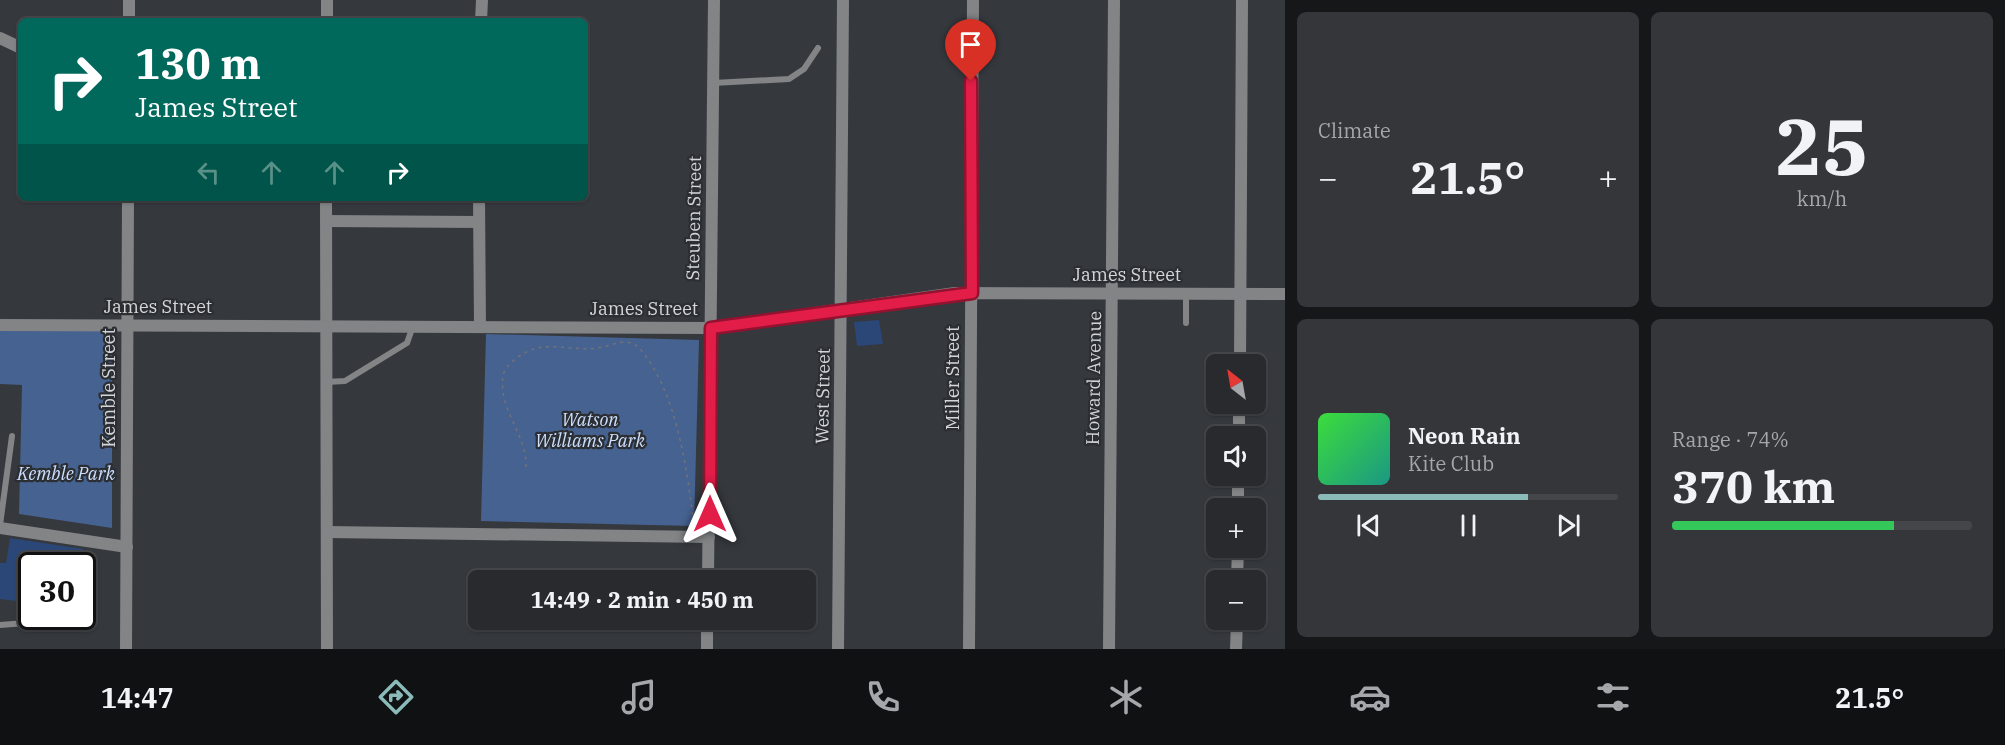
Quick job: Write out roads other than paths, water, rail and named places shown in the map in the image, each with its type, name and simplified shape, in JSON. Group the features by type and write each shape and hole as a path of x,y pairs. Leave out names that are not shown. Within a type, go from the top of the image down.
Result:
{"street":[{"path":"129,0 129,18"},
{"path":"327,0 327,18"},
{"path":"482,0 482,18"},
{"name":"Steuben Street","path":"708,570 714,0"},
{"name":"West Street","path":"838,649 843,0"},
{"name":"Miller Street","path":"969,649 973,0"},
{"name":"Howard Avenue","path":"1109,649 1114,0"},
{"path":"1240,354 1242,0"},
{"path":"0,38 18,47"},
{"name":"Kemble Street","path":"126,649 128,201"},
{"path":"326,201 327,649"},
{"path":"479,201 480,326"},
{"path":"326,221 479,222"},
{"name":"James Street","path":"0,325 711,328 972,293 1285,294"},
{"path":"0,526 127,547"},
{"path":"327,532 710,537"},
{"path":"707,630 707,649"},
{"path":"1236,649 1237,630"}],"lane":[{"path":"713,83 789,79 804,69 818,48"},
{"path":"1186,293 1186,323"},
{"path":"326,382 345,381 407,343 413,326"},
{"path":"0,526 12,436"},
{"path":"0,625 18,624"}],"park label":[{"name":"Watson Williams Park","path":"590,430"},
{"name":"Kemble Park","path":"66,474"}]}
